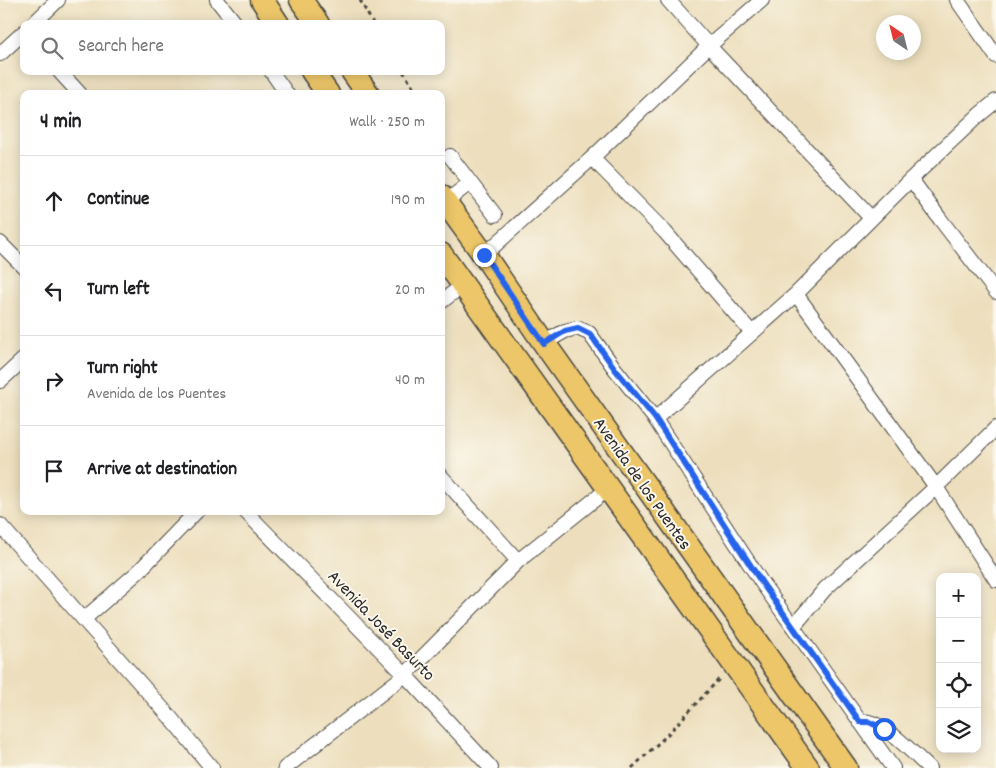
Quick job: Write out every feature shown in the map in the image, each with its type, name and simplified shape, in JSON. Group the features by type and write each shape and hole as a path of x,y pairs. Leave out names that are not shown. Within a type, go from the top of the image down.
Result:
{"main road":[{"path":"262,0 275,20"},
{"path":"301,0 315,20"},
{"path":"315,75 325,90"},
{"path":"355,75 365,90"},
{"name":"Avenida de los Puentes","path":"445,202 846,768"},
{"name":"Avenida de los Puentes","path":"445,260 808,768"}],"street":[{"path":"37,20 58,0"},
{"path":"217,0 233,20"},
{"path":"668,0 871,218"},
{"path":"484,255 592,158 709,46 762,0"},
{"path":"957,0 996,56"},
{"path":"0,54 20,36"},
{"path":"63,75 77,90"},
{"path":"274,75 284,90"},
{"path":"655,418 796,294 911,179 996,101"},
{"path":"450,156 495,215"},
{"path":"592,158 665,232 752,333"},
{"path":"911,179 996,292"},
{"path":"445,198 470,182"},
{"path":"0,243 20,263"},
{"path":"445,299 463,285"},
{"path":"796,294 936,487 996,580"},
{"path":"544,344 565,331 578,328 590,334 615,369 655,418 756,575 893,768"},
{"path":"0,381 20,363"},
{"path":"793,627 825,588 936,487 996,428"},
{"path":"445,480 518,561"},
{"path":"285,768 405,675 518,561 609,488"},
{"path":"84,619 138,572 193,515"},
{"name":"Avenida José Basurto","path":"249,515 405,675 491,768"},
{"path":"0,525 170,717 212,768"},
{"path":"860,722 869,722 884,729 929,768"}],"path":[{"path":"360,0 372,20"},
{"path":"405,75 415,90"},
{"path":"632,768 666,736 734,664"}],"route":[{"path":"484,255 544,344 565,331 578,328 590,334 615,369 655,418 762,583 860,722 869,722 884,729"}]}
